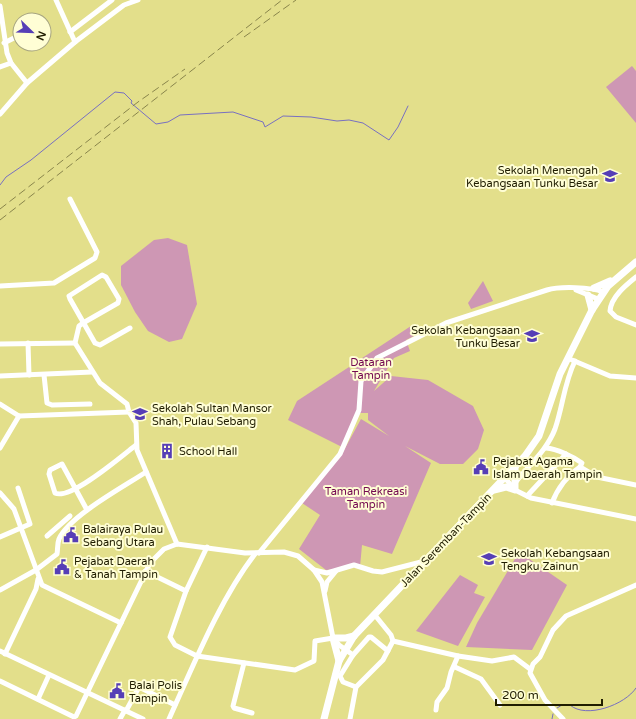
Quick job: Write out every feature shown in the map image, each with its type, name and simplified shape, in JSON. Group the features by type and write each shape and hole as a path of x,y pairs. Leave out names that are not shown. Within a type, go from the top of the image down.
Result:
{"highway":[{"name":"Jalan Seremban-Tampin","path":"324,719 339,661 354,636 515,468 539,436 560,374 571,359 598,299 617,278 636,262"},
{"path":"594,288 617,278"},
{"path":"588,295 592,310"},
{"path":"494,490 513,487 515,468"},
{"path":"339,661 333,638 346,638 354,636"}],"street":[{"path":"70,32 112,0"},
{"path":"0,114 26,83 75,42 124,5 138,0"},
{"path":"58,1 75,42"},
{"path":"0,6 4,43 11,63 26,83"},
{"path":"4,43 12,39"},
{"path":"0,68 11,63"},
{"path":"0,286 54,283 95,258 97,252 70,199"},
{"path":"130,328 100,345 97,345 84,323 69,296 102,275 119,301 84,323 79,326 75,343 92,372 100,382 127,404 129,412 136,424 138,433 136,445 177,544"},
{"path":"636,277 616,296 610,305 610,311 616,317 636,325"},
{"path":"169,719 197,656 229,595 247,567 340,454 359,410 361,381 377,358 446,323 547,290 558,287 573,289 594,288 603,292"},
{"path":"573,289 598,299"},
{"path":"28,343 29,375"},
{"path":"0,344 75,343"},
{"path":"513,487 546,448 555,429 571,359 610,376 636,378"},
{"path":"0,376 92,372"},
{"path":"44,375 47,403 52,405 90,404"},
{"path":"0,404 19,416 129,412"},
{"path":"0,448 19,416"},
{"path":"87,510 75,490 62,464 50,470 49,474 55,493 58,494 75,490 136,445"},
{"path":"546,448 566,454 596,477 636,485"},
{"path":"527,496 566,454"},
{"path":"552,502 560,486 581,465"},
{"path":"0,590 36,570 56,554 59,539 78,517 146,472"},
{"path":"504,479 527,496 636,519"},
{"path":"0,537 30,524 18,488"},
{"path":"0,493 12,504 38,579 44,586 121,623"},
{"path":"47,536 70,516"},
{"path":"54,531 59,539"},
{"path":"0,681 74,717 77,714 145,571 159,552 177,544 245,553 290,554 305,562 324,578 333,638 345,650 353,655"},
{"path":"208,547 186,591 170,636 170,640 175,645 197,656 295,670 314,661 315,642 333,638"},
{"path":"245,553 247,567"},
{"path":"324,578 337,570 354,565 373,571 382,572 426,561"},
{"path":"145,571 186,591"},
{"path":"38,579 33,594 3,653 126,710 142,719"},
{"path":"563,719 545,700 530,673 530,669 540,656 553,630 566,616 636,585"},
{"path":"33,594 44,586"},
{"path":"350,719 356,687 383,660 393,641 391,635 374,614"},
{"path":"356,687 342,682 340,676 353,655 369,637 374,638 388,651"},
{"path":"393,641 458,656 492,661 514,657 530,669"},
{"path":"436,710 437,702 446,691 451,672 455,667 458,656"},
{"path":"244,663 233,706 234,708 252,713"},
{"path":"455,667 481,680 500,705"},
{"path":"38,699 49,675"},
{"path":"120,719 138,687 175,705"}],"green space":[{"path":"632,66 636,71 636,123 606,87"},
{"path":"168,238 187,245 197,304 182,339 169,342 148,331 135,312 121,285 121,266 154,240"},
{"path":"483,281 493,301 471,309 468,303"},
{"path":"411,326 416,335 406,340 410,351 394,358 374,391 391,376 428,380 473,406 484,430 478,449 463,464 440,464 405,446 431,463 392,554 362,545 360,567 326,570 299,549 320,515 302,503 343,452 361,419 389,436 368,420 368,413 358,413 363,380 353,364"},
{"path":"349,367 359,382 357,412 342,447 288,420 297,401"},
{"path":"522,554 567,585 532,650 466,647 477,623 516,557"},
{"path":"460,575 478,585 474,593 485,597 458,646 416,631"}],"waterway":[{"path":"0,185 6,177 31,160 115,92 124,93 132,101 131,103 156,124 168,122 180,115 233,112 263,122 265,127 283,116 311,117 337,121 349,120 363,123 389,140 398,127 408,106"},
{"path":"557,708 562,705 570,705 577,709 586,711 605,708 615,705 623,700 636,688"},
{"path":"552,719 553,714"}],"railway":[{"path":"0,220 282,0"},
{"path":"244,37 296,0"},
{"path":"0,209 138,102 185,69"}],"place":[{"name":"Sekolah Menengah Kebangsaan Tunku Besar","path":"610,176"},
{"name":"Sekolah Kebangsaan Tunku Besar","path":"532,336"},
{"name":"Sekolah Sultan Mansor Shah, Pulau Sebang","path":"140,414"},
{"name":"School Hall","path":"167,451"},
{"name":"Pejabat Agama Islam Daerah Tampin","path":"481,467"},
{"name":"Balairaya Pulau Sebang Utara","path":"71,535"},
{"name":"Sekolah Kebangsaan Tengku Zainun","path":"489,559"},
{"name":"Pejabat Daerah & Tanah Tampin","path":"62,567"},
{"name":"Balai Polis Tampin","path":"117,691"}],"park label":[{"name":"Dataran Tampin","path":"371,368"},
{"name":"Taman Rekreasi Tampin","path":"366,497"}]}
